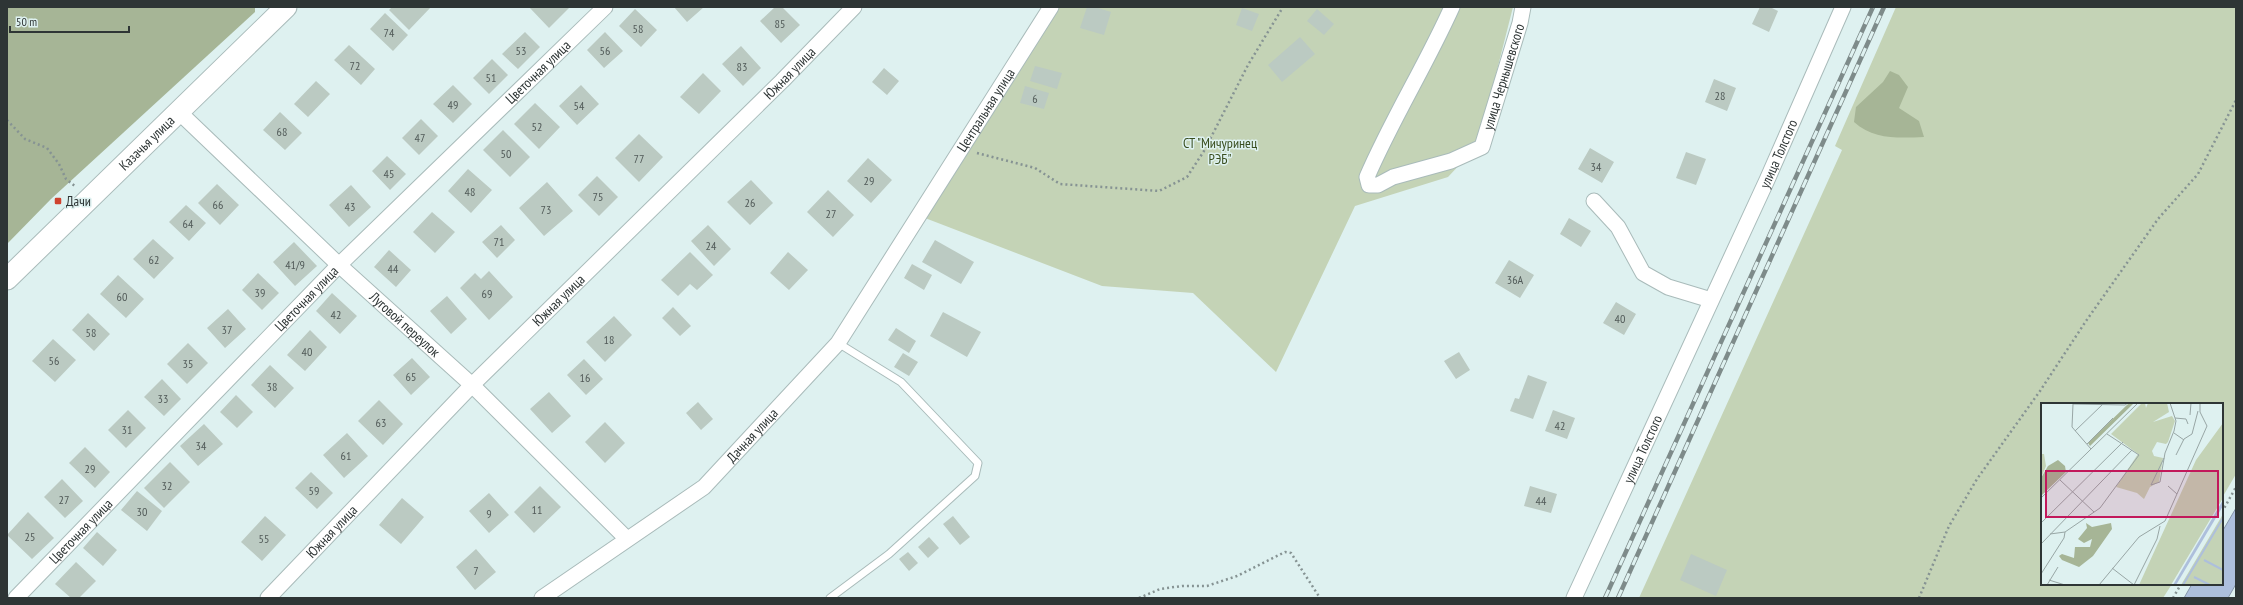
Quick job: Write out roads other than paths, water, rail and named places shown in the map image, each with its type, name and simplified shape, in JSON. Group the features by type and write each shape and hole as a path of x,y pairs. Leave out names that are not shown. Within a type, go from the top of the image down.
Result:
{"main road":[{"name":"Казачья улица","path":"7,279 179,112 279,10"}],"street":[{"name":"Цветочная улица","path":"16,598 339,265 604,7"},
{"name":"Южная улица","path":"268,598 472,385 782,81 854,7"},
{"name":"Центральная улица","path":"917,218 1051,7"},
{"name":"улица Чернышевского","path":"1452,7 1436,42 1377,153 1366,177 1369,185 1378,185 1393,177 1452,161 1482,147 1520,23 1523,7"},
{"name":"улица Толстого","path":"1574,598 1767,180 1843,7"},
{"name":"Луговой переулок","path":"179,112 339,265 472,385 627,539"},
{"path":"1594,201 1618,227 1643,274 1668,287 1711,300"},
{"name":"Дачная улица","path":"542,598 704,487 838,343 917,218"}],"lane":[{"path":"830,598 889,554 906,539 975,476 978,464 901,382 838,343"}],"water":[{"path":"2236,508 2236,584 2228,598 2184,598 2191,585 2223,585 2223,530"}],"railway":[{"path":"1605,598 1873,7"},
{"path":"1618,598 1884,7"}],"place":[{"name":"Дачи","path":"58,201"}],"park label":[{"name":"СТ \"Мичуринец РЭБ\"","path":"1220,152"}]}
